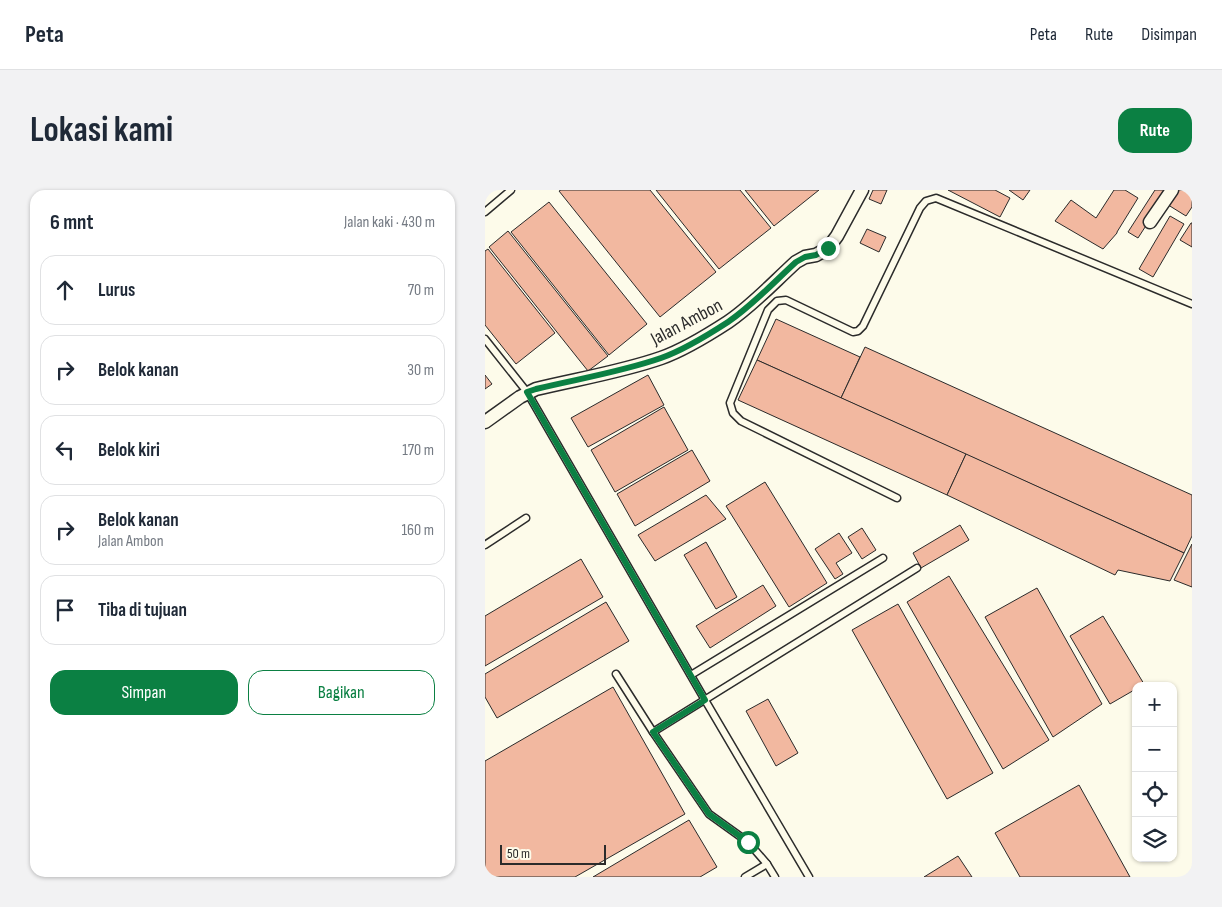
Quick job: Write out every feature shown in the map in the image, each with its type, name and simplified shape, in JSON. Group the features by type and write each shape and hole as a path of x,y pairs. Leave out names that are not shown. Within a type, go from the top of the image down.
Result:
{"street":[{"name":"Jalan Ambon","path":"485,422 527,392 634,366 663,357 696,342 748,307 796,262 805,257 816,255 828,248 837,236 862,190"},
{"path":"1150,222 1171,190"}],"lane":[{"path":"485,212 511,190"},
{"path":"897,498 741,421 733,413 730,403 768,310 777,301 786,300 853,332 858,331 863,326 920,208 926,201 936,198 1192,304"},
{"path":"485,339 527,392 809,877"},
{"path":"485,545 526,518"},
{"path":"691,675 883,558"},
{"path":"653,732 917,568"},
{"path":"616,674 709,814 748,842 767,864 775,877"},
{"path":"745,877 767,864"}],"building":[{"path":"650,190 716,272 660,317 559,191"},
{"path":"656,190 740,190 771,228 719,269"},
{"path":"745,190 819,190 774,226"},
{"path":"873,190 887,190 881,204 869,199"},
{"path":"948,190 995,190 1010,198 1000,217"},
{"path":"1009,190 1030,190 1023,200"},
{"path":"1114,190 1125,190 1138,198 1117,233 1103,249 1055,221 1071,200 1096,218"},
{"path":"1155,190 1169,190 1138,238 1128,232"},
{"path":"1173,190 1192,190 1192,207 1186,216 1165,203"},
{"path":"549,202 647,324 609,355 511,232"},
{"path":"1170,216 1184,224 1153,277 1139,269"},
{"path":"1192,223 1192,247 1180,240"},
{"path":"867,229 886,237 879,252 860,243"},
{"path":"508,231 608,356 588,371 489,247"},
{"path":"488,249 555,333 516,364 485,325 485,251"},
{"path":"776,319 860,357 841,398 757,360"},
{"path":"865,347 1192,495 1192,536 1184,553 841,398"},
{"path":"757,360 966,454 947,495 738,400"},
{"path":"485,375 492,384 485,389"},
{"path":"648,375 664,405 588,447 571,418"},
{"path":"664,407 688,450 615,492 591,450"},
{"path":"692,450 710,481 635,526 617,494"},
{"path":"966,454 1184,553 1170,581 1118,570 1115,575 947,495"},
{"path":"765,482 827,583 789,607 726,506"},
{"path":"706,495 726,519 655,561 638,535"},
{"path":"960,525 969,540 921,568 913,553"},
{"path":"862,528 876,550 862,559 848,537"},
{"path":"839,533 852,553 836,563 843,574 835,579 815,549"},
{"path":"706,542 737,597 716,609 684,555"},
{"path":"1192,544 1192,587 1174,580"},
{"path":"581,559 603,597 485,666 485,616"},
{"path":"949,576 1049,740 1003,769 907,602"},
{"path":"763,585 776,606 710,648 696,626"},
{"path":"1037,588 1102,704 1053,737 985,617"},
{"path":"606,602 629,641 497,718 485,697 485,674"},
{"path":"898,604 993,773 947,799 852,630"},
{"path":"1103,616 1143,682 1132,682 1132,691 1110,704 1070,636"},
{"path":"613,687 685,814 575,877 485,877 485,761"},
{"path":"768,699 798,753 776,766 746,711"},
{"path":"1079,785 1130,877 1020,877 995,833"},
{"path":"689,820 717,867 700,877 593,877"},
{"path":"958,856 972,877 924,877"}],"route":[{"path":"748,842 709,814 653,732 705,700 527,392 634,366 663,357 696,342 748,307 796,262 805,257 816,255 828,248"}]}
